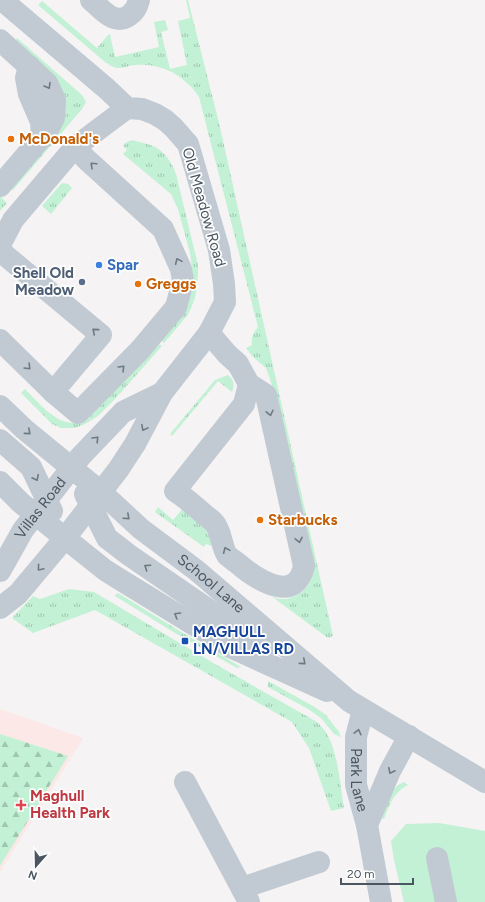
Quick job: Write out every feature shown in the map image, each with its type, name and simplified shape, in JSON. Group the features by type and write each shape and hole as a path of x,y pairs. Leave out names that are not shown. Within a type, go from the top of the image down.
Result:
{"street":[{"path":"91,0 111,16 118,19 125,18 131,14 137,8 139,0"},
{"path":"0,245 13,220 76,147 127,108 8,2"},
{"path":"0,40 47,83 55,100 54,118 47,131 0,186"},
{"name":"Old Meadow Road","path":"65,538 118,470 135,444 162,393 209,334 225,302 219,250 188,144 165,120 155,114 142,109 127,108"},
{"path":"0,340 53,392 78,413 140,350 176,307 183,281 181,269 163,229 91,164 76,147"},
{"path":"0,251 101,335 53,392"},
{"path":"209,334 238,364 249,384 266,395 304,566 298,581 292,586 284,587 269,584 248,571 227,555 216,524 176,490 244,404 249,384"},
{"name":"Old Meadow Road","path":"71,468 123,412 162,393"},
{"name":"School Lane","path":"0,406 24,429 71,468 96,499 141,529 196,570 356,706"},
{"name":"School Lane","path":"0,440 30,467 41,507 65,538 116,577 230,647 356,706 485,782"},
{"name":"Villas Road","path":"0,570 23,530 71,468"},
{"name":"School Lane","path":"0,482 21,503 41,507"},
{"name":"School Lane","path":"96,499 107,538 129,555 215,614 290,674"},
{"path":"0,608 18,594 65,538"},
{"name":"Park Lane","path":"356,706 356,785 367,825 381,902"},
{"name":"Park Lane","path":"367,825 390,771 409,736"},
{"path":"185,782 245,895 319,862"},
{"path":"437,858 446,902"}],"shaded area":[{"name":"Maghull Health Park","path":"0,709 83,738 0,872"}],"green space":[{"path":"186,0 188,0 220,127 333,636 328,638 271,596 279,599 285,599 299,594 309,583 313,569 272,385 266,368 253,357 246,348 252,345 253,336 258,327 199,97 192,88 177,75 157,66 135,65 117,68 110,65 38,5 42,1 97,48 109,34 115,57 159,47 154,22 165,20 168,30 161,32 170,69 187,65 178,21 190,18"},
{"path":"17,38 82,95 86,102 82,109 13,190 9,188 1,197 7,203 0,211 0,193 60,128 13,43"},
{"path":"133,140 159,149 168,158 176,174 198,265 198,278 191,308 185,318 164,343 160,340 192,280 190,253 178,209 171,194 123,154 127,150 123,146 127,142"},
{"path":"63,183 68,184 72,188 51,214 42,206"},
{"path":"157,343 162,346 115,399 98,416 75,428 61,428 52,424 21,393 25,389 48,412 61,420 76,423 82,422 88,419"},
{"path":"228,375 232,379 233,383 232,392 218,381 172,436 170,434 215,380"},
{"path":"185,506 202,523 215,547 206,544 204,547 155,512 158,507 173,520"},
{"path":"69,589 94,592 215,664 317,722 325,731 333,748 338,768 344,808 331,811 309,748 292,722 95,610 33,633 12,618 33,596 40,599"},
{"path":"118,593 241,667 237,668 175,633 115,596"},
{"path":"268,681 325,714 339,732 341,737 334,734 321,718 308,709 268,687"},
{"name":"Maghull Health Park","path":"0,734 68,756 0,866"},
{"path":"404,782 408,785 395,795 384,819 381,818 393,790"},
{"path":"439,823 485,831 485,902 404,902 391,841 406,824"}],"place":[{"name":"McDonald's","path":"11,139"},
{"name":"Spar","path":"99,265"},
{"name":"Shell Old Meadow","path":"82,282"},
{"name":"Greggs","path":"138,284"},
{"name":"Starbucks","path":"260,520"},
{"name":"MAGHULL LN/VILLAS RD","path":"185,641"},
{"name":"Maghull Health Park","path":"21,805"}]}
